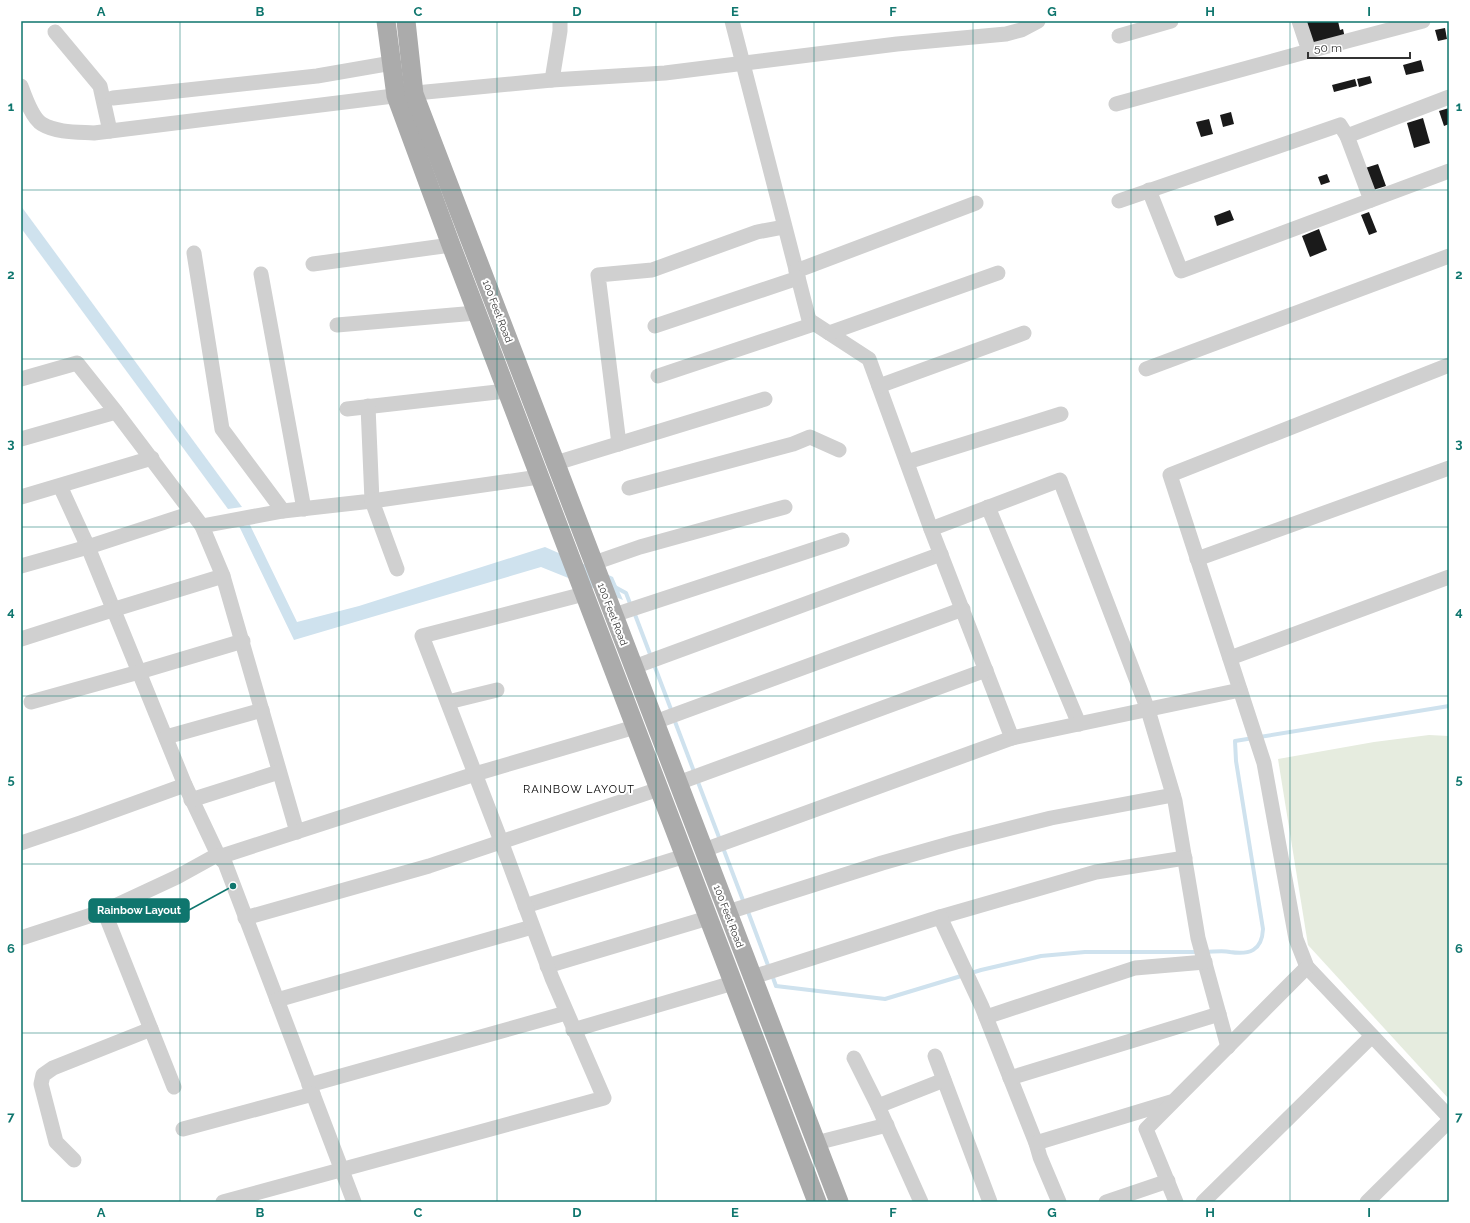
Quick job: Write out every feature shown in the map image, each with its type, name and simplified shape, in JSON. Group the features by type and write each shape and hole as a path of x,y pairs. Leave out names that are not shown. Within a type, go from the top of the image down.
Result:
{"main road":[{"name":"100 Feet Road","path":"386,21 396,96 476,313 817,1202"},
{"name":"100 Feet Road","path":"406,21 414,94 839,1202"}],"street":[{"path":"552,80 560,31 560,21"},
{"path":"732,21 809,320 869,359 931,529 1012,738"},
{"path":"21,86 27,105 41,124 60,130 94,133 110,132 426,92 552,80 665,73 897,44 1006,34 1021,30 1038,21"},
{"path":"1119,36 1171,21"},
{"path":"1299,21 1309,51"},
{"path":"1116,104 1423,21"},
{"path":"55,32 100,86 110,132"},
{"path":"114,98 317,76 392,63"},
{"path":"1347,136 1449,97"},
{"path":"1118,200 1340,125 1347,136 1371,200"},
{"path":"1149,190 1180,271 1449,171"},
{"path":"655,326 797,274 976,203"},
{"path":"619,444 598,275 652,270 757,232 784,227"},
{"path":"313,264 451,245"},
{"path":"194,253 222,429 283,511"},
{"path":"1146,369 1449,256"},
{"path":"829,333 998,273"},
{"path":"261,274 304,509"},
{"path":"337,325 476,313"},
{"path":"658,376 814,324"},
{"path":"879,386 1024,334"},
{"path":"21,379 77,363 152,458 202,526 222,576 243,641 297,832"},
{"path":"1449,365 1170,475 1264,763 1296,939 1307,967 1449,1117"},
{"path":"347,409 506,391"},
{"path":"556,463 765,399"},
{"path":"368,406 372,501 397,569"},
{"path":"21,438 116,412"},
{"path":"907,462 1061,414"},
{"path":"629,488 793,444 810,437 839,450"},
{"path":"21,497 152,458"},
{"path":"1197,559 1449,468"},
{"path":"202,526 283,511 372,501 539,477"},
{"path":"931,529 1060,480 1148,710 1173,795 1198,938 1228,1047"},
{"path":"60,486 88,547 112,610 185,785 219,857 225,863 340,1170 354,1202"},
{"path":"594,562 640,547 784,507"},
{"path":"988,507 1079,724"},
{"path":"21,566 88,547 192,513"},
{"path":"614,615 842,540"},
{"path":"634,667 941,554"},
{"path":"21,639 222,576"},
{"path":"1230,658 1449,576"},
{"path":"223,1202 604,1098 573,1030 547,966 501,841 422,636 584,594"},
{"path":"655,722 963,610"},
{"path":"31,702 243,641"},
{"path":"678,783 986,670"},
{"path":"448,702 497,690"},
{"path":"704,850 1012,738 1240,690"},
{"path":"166,738 262,710"},
{"path":"21,938 104,911 178,877 212,858 474,774 635,727"},
{"path":"192,800 279,772"},
{"path":"21,843 185,785"},
{"path":"245,918 429,866 659,789"},
{"path":"728,912 882,863 985,834 1051,818 1173,795"},
{"path":"525,906 685,856"},
{"path":"753,977 940,917 1096,872 1185,858"},
{"path":"104,911 174,1088"},
{"path":"940,917 986,1017 1059,1202"},
{"path":"547,966 708,918"},
{"path":"277,1000 532,927"},
{"path":"986,1017 1135,968 1205,962"},
{"path":"1176,1202 1146,1129 1307,967"},
{"path":"573,1030 733,983"},
{"path":"183,1129 566,1013"},
{"path":"1010,1078 1219,1014"},
{"path":"74,1160 56,1142 41,1084 43,1075 53,1068 151,1029"},
{"path":"1203,1202 1372,1036"},
{"path":"935,1056 990,1202"},
{"path":"854,1058 887,1125 921,1202"},
{"path":"878,1106 944,1080"},
{"path":"1036,1143 1174,1102"},
{"path":"1366,1202 1449,1121"},
{"path":"816,1143 887,1125"},
{"path":"1106,1202 1168,1181"}],"shaded area":[{"path":"1429,735 1449,736 1449,1099 1308,945 1278,759 1374,742"}],"water":[{"path":"21,206 242,507 228,509 21,228"},
{"path":"250,525 297,622 359,606 545,547 613,577 623,600 541,567 294,640 239,526"}],"building":[{"path":"1338,21 1340,30 1343,29 1345,38 1309,44 1307,22"},
{"path":"1445,28 1447,39 1438,41 1435,30"},
{"path":"1421,60 1424,71 1406,75 1403,65"},
{"path":"1370,76 1372,83 1359,87 1357,79"},
{"path":"1355,79 1357,86 1334,92 1332,85"},
{"path":"1449,108 1449,124 1444,126 1439,111"},
{"path":"1231,112 1234,124 1223,127 1220,115"},
{"path":"1423,118 1430,143 1414,148 1407,123"},
{"path":"1209,119 1213,134 1201,137 1196,122"},
{"path":"1378,164 1386,186 1370,191 1362,169"},
{"path":"1327,174 1330,182 1321,185 1318,177"},
{"path":"1230,210 1234,220 1217,226 1214,216"},
{"path":"1369,212 1377,232 1369,235 1361,215"},
{"path":"1319,229 1327,250 1310,257 1302,236"}],"waterway":[{"path":"613,586 626,593 631,606"},
{"path":"634,612 672,712"},
{"path":"1205,952 1249,952 1257,947 1260,942 1263,929 1236,761 1235,741 1449,706"},
{"path":"674,719 744,903"},
{"path":"747,909 769,968"},
{"path":"772,975 776,986 885,999 981,970 1041,956 1085,952 1198,952"}],"place":[{"name":"Rainbow Layout","path":"233,886"}],"district":[{"name":"RAINBOW LAYOUT","path":"579,789"}]}
